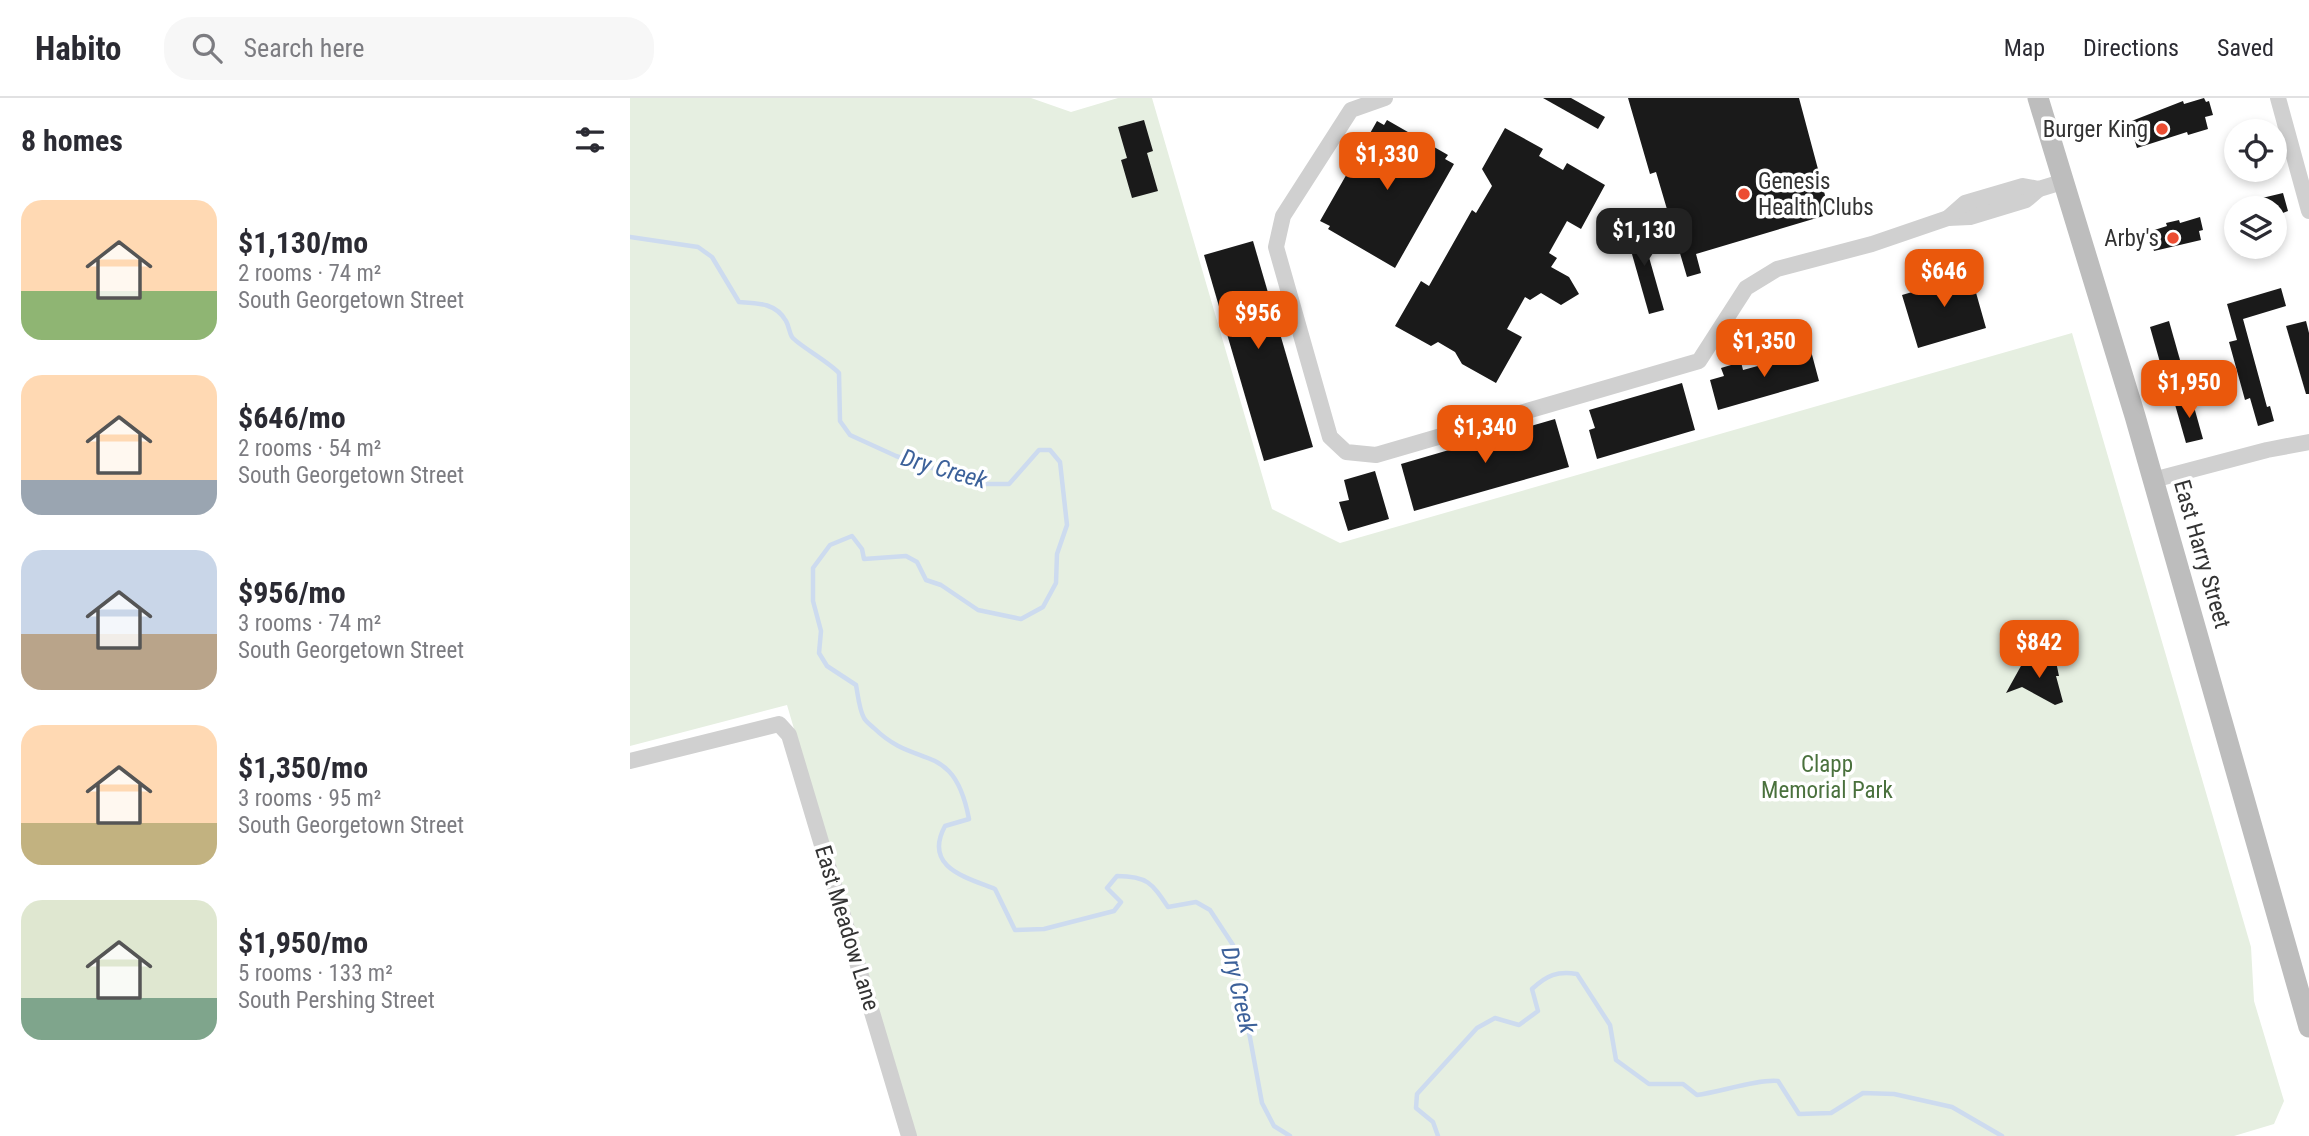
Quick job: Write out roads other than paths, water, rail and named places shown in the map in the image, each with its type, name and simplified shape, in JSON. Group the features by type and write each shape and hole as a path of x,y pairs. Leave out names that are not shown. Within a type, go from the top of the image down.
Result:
{"main road":[{"name":"East Harry Street","path":"2038,98 2153,480 2309,1027"}],"street":[{"path":"1385,98 1351,110 1283,216 1276,247 1331,437 1346,452 1376,455 1699,361 1746,288 1777,269 1872,244 1948,218 1965,203 2023,186 2039,189 2062,182"},
{"path":"2278,98 2309,211"},
{"path":"2153,480 2267,450 2309,442"},
{"name":"East Meadow Lane","path":"630,761 779,723 789,735 909,1136"}],"waterway":[{"name":"Dry Creek","path":"630,237 698,247 712,257 739,302 772,307 782,315 795,340 839,373 840,421 850,435 896,456 981,484 1009,484 1039,450 1050,450 1060,462 1067,525 1057,554 1056,583 1043,607 1021,619 978,610 941,585 926,580 917,562 906,556 864,559 862,549 852,536 830,545 813,568 813,601 821,631 819,653 827,666 856,685 861,710 868,722 890,741 932,760 954,777 969,819 945,826 939,851 943,861 960,875 995,889 1015,930 1044,929 1114,911 1121,902 1107,888 1117,876 1135,877 1148,882 1168,907 1196,902 1210,910 1233,945 1262,1103 1274,1126 1290,1136"},
{"name":"Dry Creek","path":"1438,1136 1433,1122 1416,1108 1417,1094 1477,1028 1495,1018 1519,1025 1538,1011 1532,989 1548,977 1564,973 1577,974 1610,1025 1616,1060 1649,1084 1683,1084 1697,1095 1778,1081 1799,1114 1831,1113 1863,1093 1894,1094 1952,1107 2002,1136"}],"place":[{"name":"Burger King","path":"2162,129"},
{"name":"Genesis Health Clubs","path":"1744,194"},
{"name":"Arby's","path":"2173,238"}],"park label":[{"name":"Clapp Memorial Park","path":"1827,777"}]}
